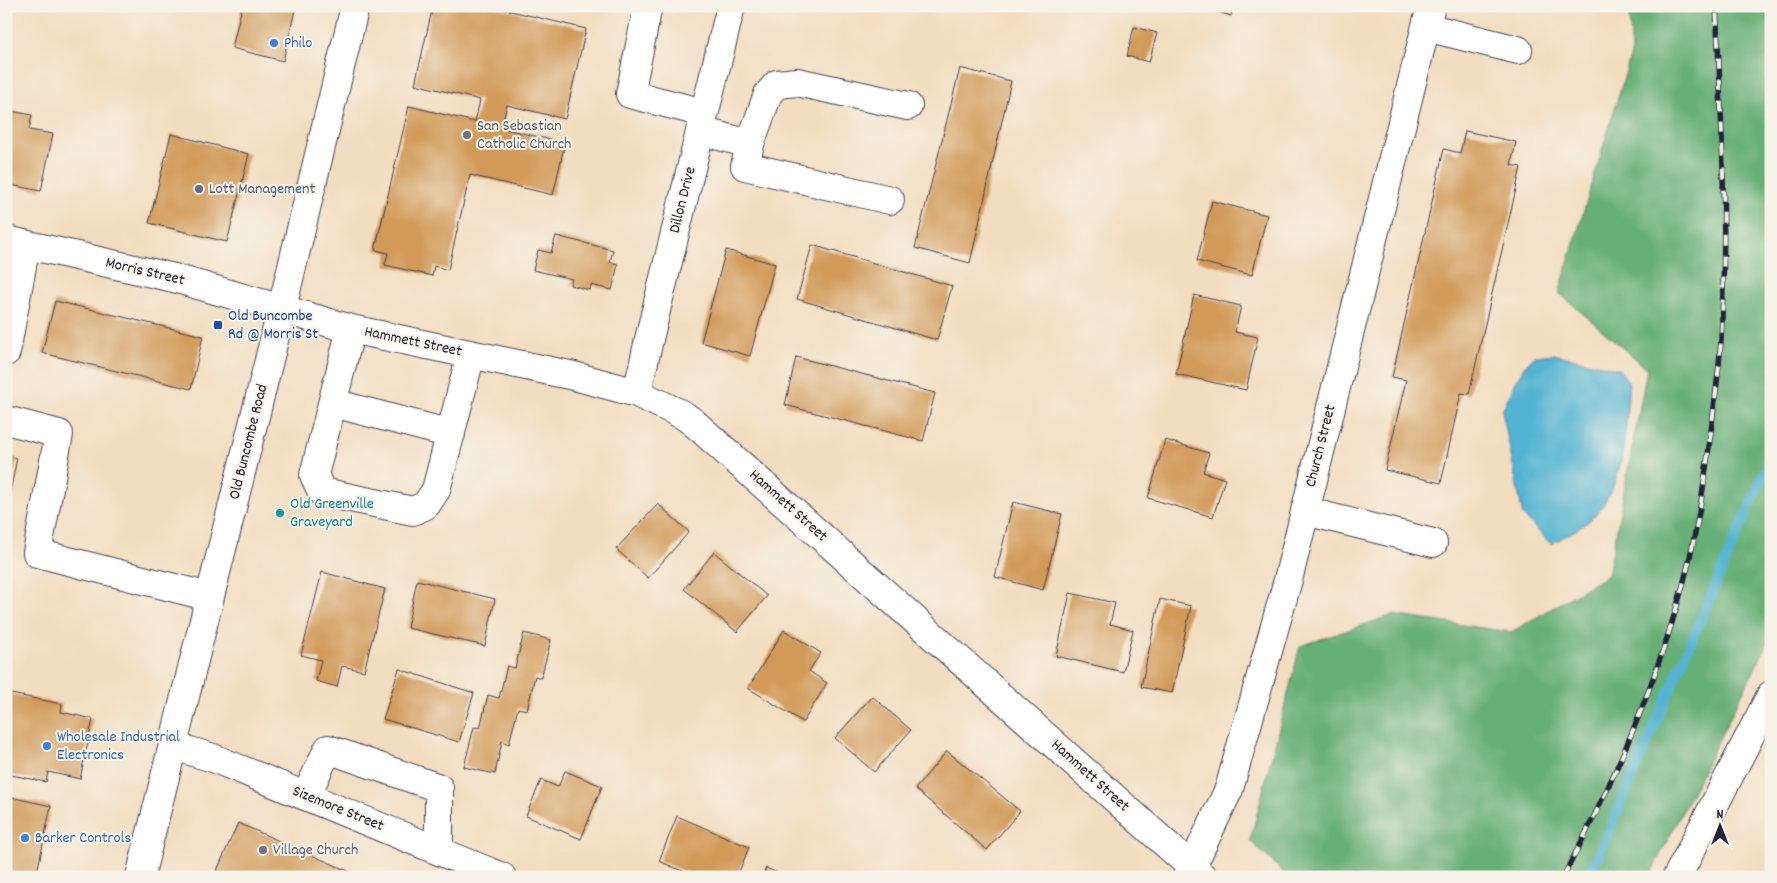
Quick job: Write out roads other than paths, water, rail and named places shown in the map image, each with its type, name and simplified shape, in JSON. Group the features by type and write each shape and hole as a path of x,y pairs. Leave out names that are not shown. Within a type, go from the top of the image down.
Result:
{"street":[{"name":"Old Buncombe Road","path":"140,877 282,308 355,6"},
{"path":"648,6 630,94 702,122 750,144"},
{"name":"Dillon Drive","path":"638,393 650,335 730,6"},
{"path":"1428,16 1518,50"},
{"name":"Church Street","path":"1194,873 1229,789 1288,580 1428,16"},
{"path":"890,200 745,166 750,144 768,94 777,84 797,82 908,106"},
{"name":"Morris Street","path":"16,243 174,278 282,308"},
{"path":"6,352 16,243"},
{"name":"Hammett Street","path":"282,308 351,329 574,376 638,393 683,415 694,422 1194,873"},
{"path":"351,329 314,475 322,492 413,512 426,505 436,490 471,354"},
{"path":"333,403 451,434"},
{"path":"6,420 59,434 37,553 210,597"},
{"path":"1305,512 1433,543"},
{"path":"1677,877 1771,695"},
{"name":"Sizemore Street","path":"173,746 213,758 502,877"},
{"path":"306,796 328,749 439,788 439,851"}],"water":[{"path":"1554,354 1619,369 1629,383 1625,436 1618,472 1612,488 1604,503 1589,521 1551,544 1523,516 1502,410 1523,368 1535,356"}],"waterway":[{"path":"1589,877 1771,457"}],"railway":[{"path":"1563,877 1616,771 1646,698 1683,585 1699,512 1718,377 1723,299 1723,173 1716,6"}],"place":[{"name":"Philo","path":"274,43"},
{"name":"San Sebastian Catholic Church","path":"467,135"},
{"name":"Lott Management","path":"199,189"},
{"name":"Old Buncombe Rd @ Morris St","path":"218,325"},
{"name":"Old Greenville Graveyard","path":"280,513"},
{"name":"Wholesale Industrial Electronics","path":"47,746"},
{"name":"Barker Controls","path":"25,838"},
{"name":"Village Church","path":"263,850"}]}
